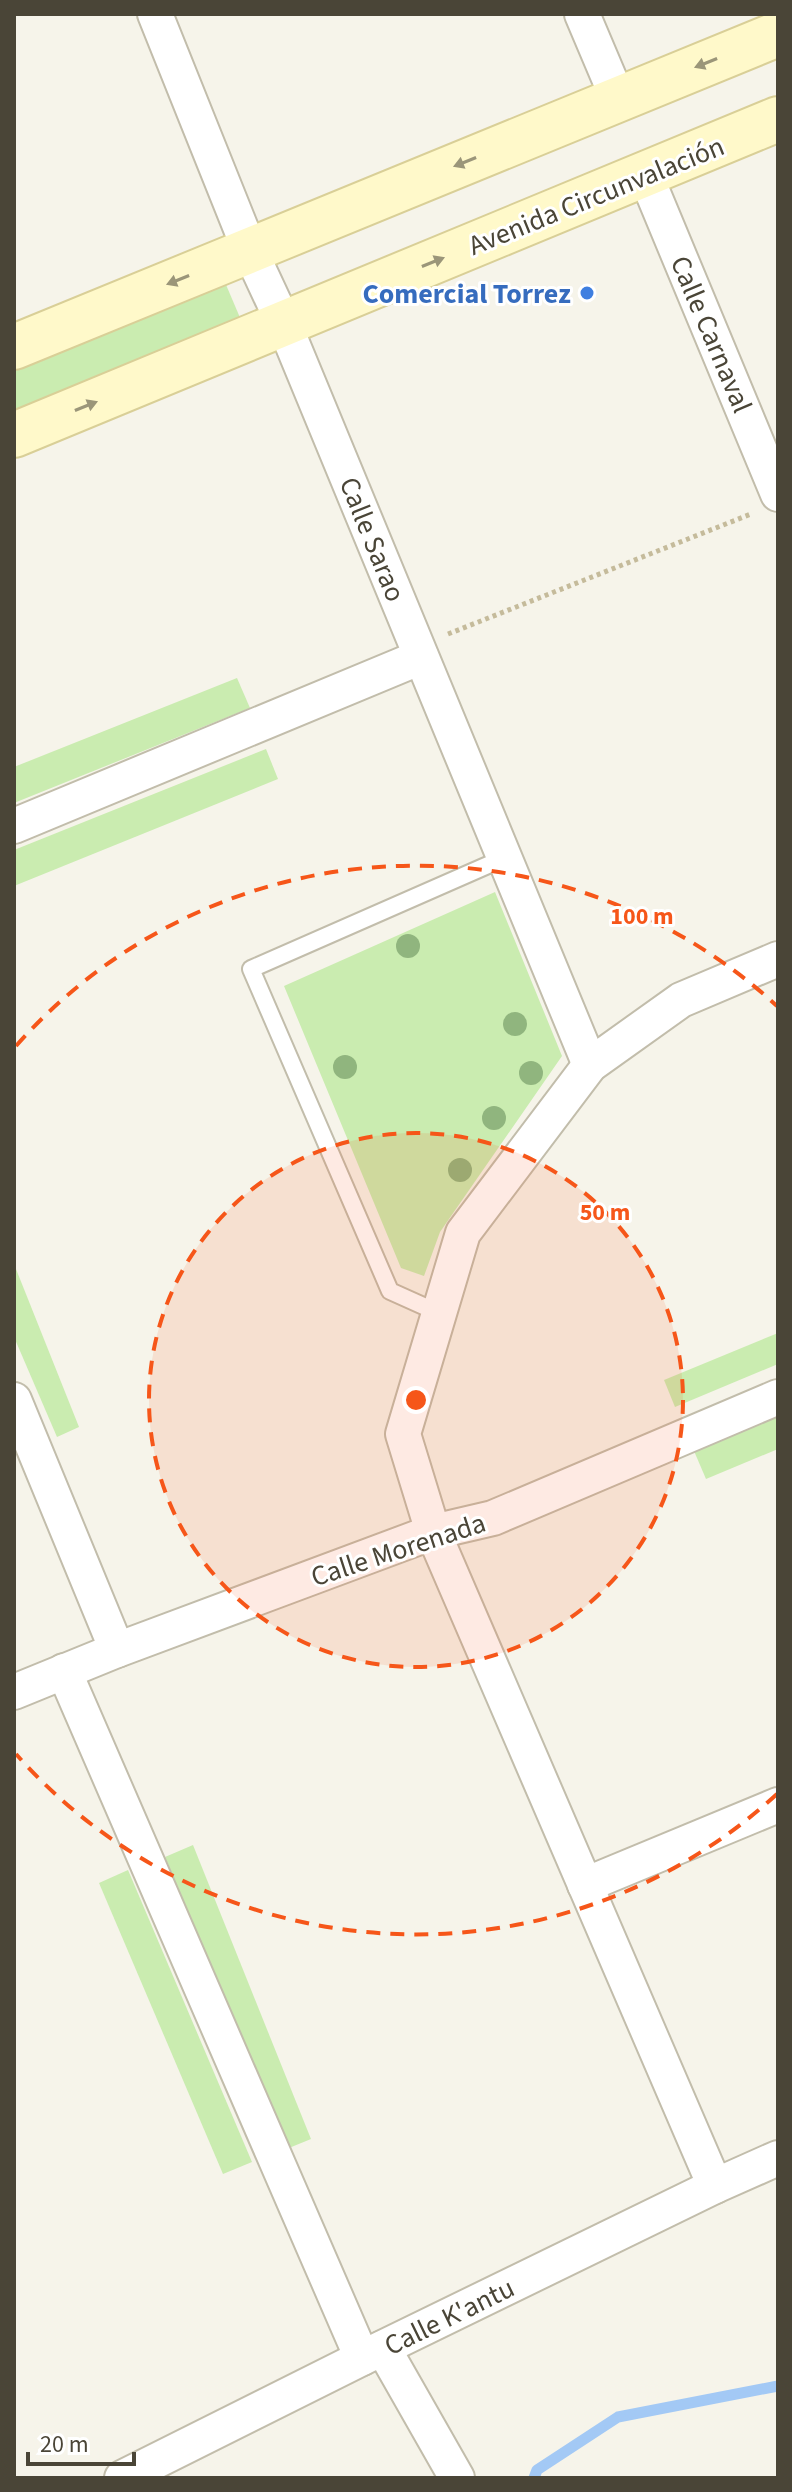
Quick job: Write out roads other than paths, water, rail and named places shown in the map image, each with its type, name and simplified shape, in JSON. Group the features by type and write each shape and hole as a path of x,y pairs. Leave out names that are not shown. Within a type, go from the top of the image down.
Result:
{"main road":[{"path":"14,347 778,34"},
{"name":"Avenida Circunvalación","path":"14,435 778,119"}],"street":[{"name":"Calle Sarao","path":"155,14 250,251 284,324 590,1065"},
{"path":"582,14 618,99"},
{"name":"Calle Carnaval","path":"645,174 771,502"},
{"path":"14,826 419,652"},
{"path":"715,2186 433,1532 403,1434 463,1233 590,1065 681,1000 778,959"},
{"name":"Calle Morenada","path":"14,1692 117,1650 433,1532 493,1518 778,1397"},
{"path":"14,1400 117,1650"},
{"path":"64,1671 372,2353 457,2478"},
{"path":"585,1885 778,1805"},
{"name":"Calle K'antu","path":"122,2478 372,2353 778,2158"}],"lane":[{"path":"439,1313 390,1291 251,969 504,858"}],"waterway":[{"path":"534,2478 537,2470 618,2417 778,2386"}],"place":[{"name":"Comercial Torrez","path":"587,293"}]}
